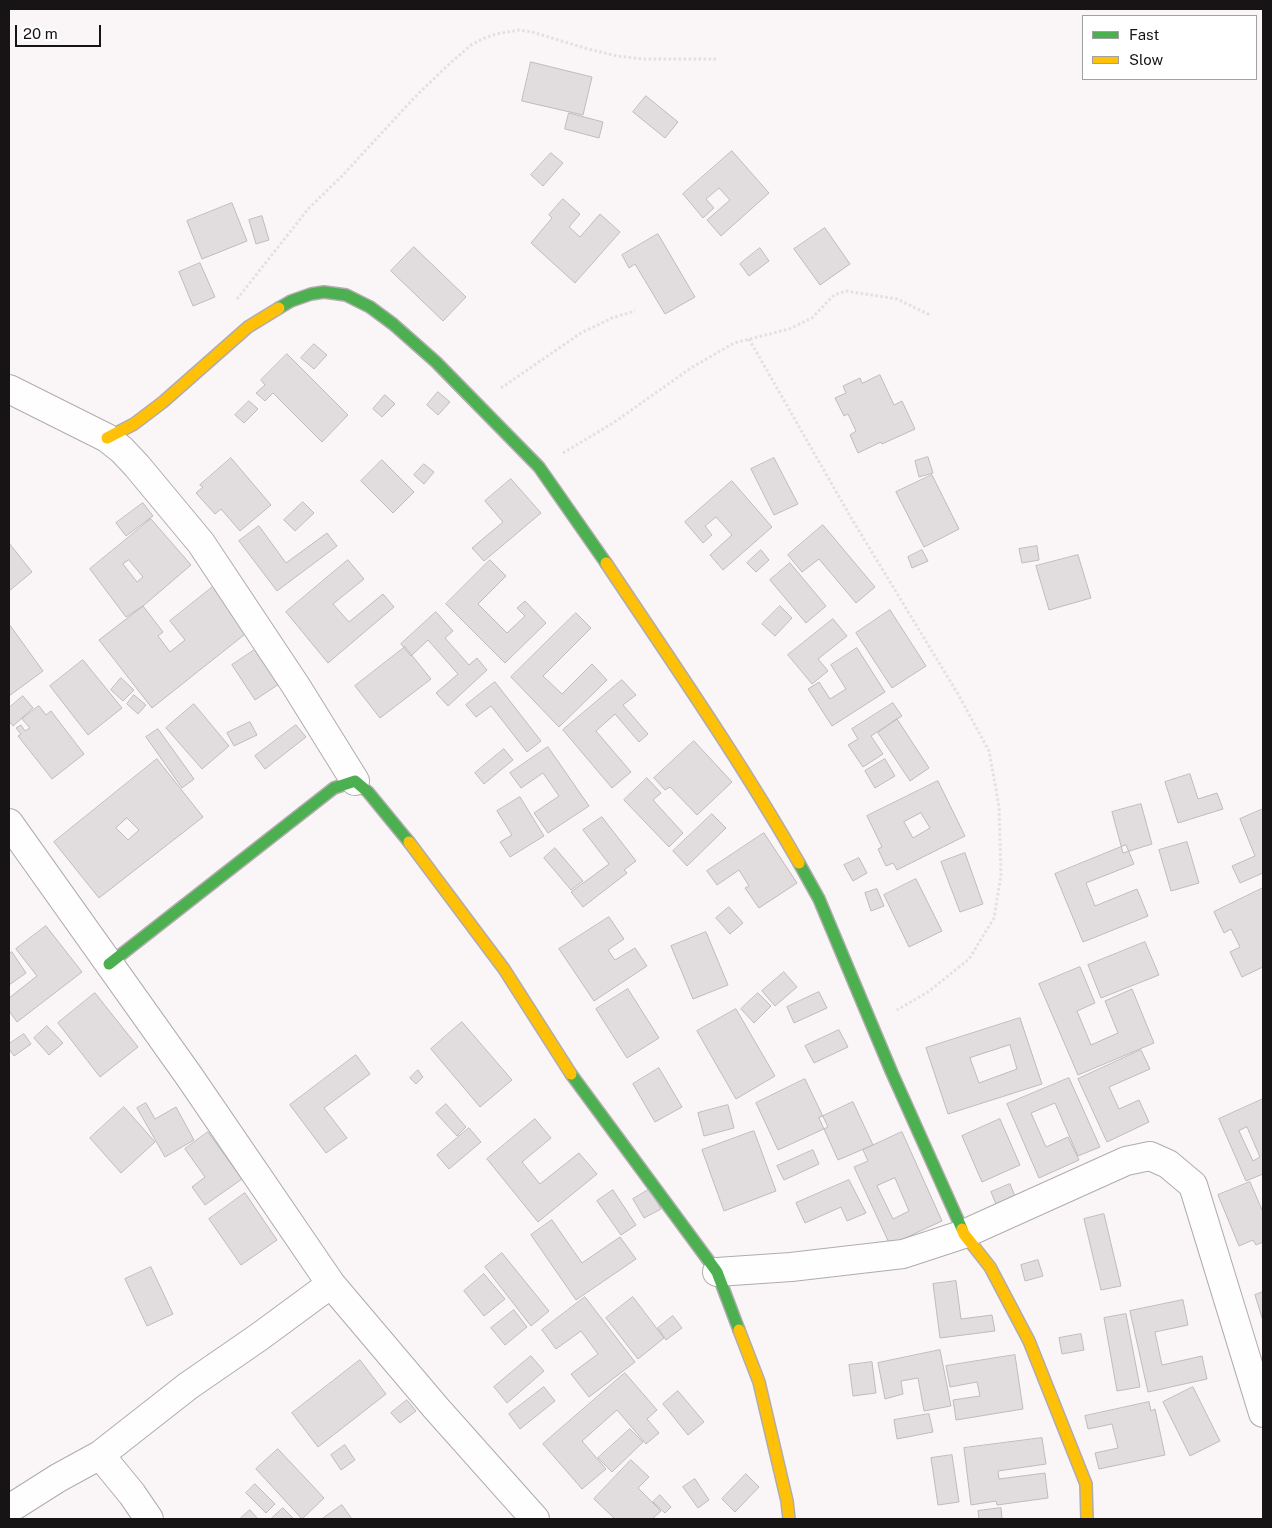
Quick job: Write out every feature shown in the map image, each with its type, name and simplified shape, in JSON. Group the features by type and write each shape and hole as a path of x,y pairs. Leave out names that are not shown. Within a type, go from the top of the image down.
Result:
{"street":[{"path":"107,438 134,424 163,402 248,327 291,301 324,292 346,295 393,324 436,362 539,467 592,542 772,815 818,899 892,1073 964,1234 990,1267 1029,1341 1086,1484 1087,1519"},
{"path":"9,389 107,438 122,450 201,543 296,686 355,781 368,792 394,823 504,969 573,1076 628,1154 717,1272 759,1382 787,1501 789,1519"},
{"path":"109,964 334,788 355,781"},
{"path":"9,823 189,1076 331,1284 436,1408 534,1519"},
{"path":"717,1272 791,1267 904,1254 964,1234 1126,1161 1150,1156 1168,1164 1193,1185 1263,1412"},
{"path":"9,1509 58,1478 100,1455 188,1386 331,1284"},
{"path":"100,1455 132,1494 149,1519"}],"path":[{"path":"234,303 309,208 342,176 413,99 446,67 482,39 496,34 519,30 617,56 643,59 716,59"},
{"path":"539,467 613,423 692,368 734,343 789,329 812,318 834,295 846,291 897,298 930,315"},
{"path":"478,404 581,333 612,318 635,312"},
{"path":"750,339 850,516 958,694 989,751 999,806 1002,875 994,918 969,959 928,992 873,1025"}],"building":[{"path":"531,62 592,77 583,115 522,101"},
{"path":"646,96 678,122 665,138 633,112"},
{"path":"569,113 603,122 599,138 565,129"},
{"path":"732,151 769,193 721,236 707,220 730,200 719,188 706,199 714,208 703,218 683,194"},
{"path":"551,153 563,163 543,186 531,175"},
{"path":"563,199 580,214 569,227 580,237 600,214 620,232 575,283 531,243 552,218 549,215"},
{"path":"232,203 247,241 202,259 187,221"},
{"path":"262,216 269,240 256,244 249,220"},
{"path":"825,228 850,264 820,285 794,249"},
{"path":"658,234 695,297 665,314 635,264 629,268 622,255"},
{"path":"414,247 466,297 443,321 391,271"},
{"path":"760,248 769,261 749,276 740,264"},
{"path":"200,263 215,297 193,306 179,272"},
{"path":"314,344 327,355 314,369 301,358"},
{"path":"287,354 348,415 322,442 273,393 265,401 256,393 265,385 261,380"},
{"path":"880,375 894,405 902,401 915,429 858,453 850,435 856,431 848,414 844,416 835,398 846,393 843,386 860,378 862,383"},
{"path":"438,392 450,402 438,415 427,405"},
{"path":"385,395 395,404 382,417 373,409"},
{"path":"249,401 258,409 244,423 235,415"},
{"path":"928,457 933,473 919,477 915,461"},
{"path":"231,458 271,505 240,531 221,509 215,514 196,493 203,487 200,485"},
{"path":"774,458 798,504 774,515 751,469"},
{"path":"382,460 414,492 393,513 361,481"},
{"path":"424,464 434,472 424,484 414,475"},
{"path":"932,475 959,529 924,547 896,492"},
{"path":"511,479 541,513 484,561 472,548 503,522 485,501"},
{"path":"732,481 772,527 723,570 710,555 732,535 716,517 705,526 712,535 703,543 685,522"},
{"path":"303,502 314,513 295,531 284,520"},
{"path":"143,503 153,516 126,536 116,523"},
{"path":"151,519 191,565 143,606 126,617 90,569","holes":["129,560 143,577 137,582 123,564"]},
{"path":"823,525 875,587 856,603 819,559 802,572 788,555"},
{"path":"259,526 286,563 327,533 337,546 277,591 239,541"},
{"path":"9,543 32,572 9,591"},
{"path":"1037,546 1039,560 1022,563 1019,549"},
{"path":"761,550 769,560 756,572 747,563"},
{"path":"922,550 928,561 912,568 908,557"},
{"path":"1078,555 1091,598 1049,610 1036,566"},
{"path":"348,560 364,579 333,604 349,622 383,594 394,607 328,663 286,612"},
{"path":"490,560 506,576 478,604 507,633 525,616 517,608 525,601 546,623 505,663 446,604"},
{"path":"790,563 826,606 806,623 770,580"},
{"path":"214,586 249,631 152,708 99,640 143,606 163,632 158,636 170,652 185,640 170,621"},
{"path":"780,606 792,618 775,636 762,624"},
{"path":"890,610 926,666 892,688 856,633"},
{"path":"436,612 453,631 445,638 469,665 477,658 487,670 448,706 436,693 458,674 428,640 411,656 401,644"},
{"path":"576,613 591,628 543,676 562,694 592,664 607,680 559,727 511,677"},
{"path":"833,619 847,636 818,659 828,671 812,684 788,655"},
{"path":"9,624 43,671 9,696"},
{"path":"405,647 431,679 380,718 355,686"},
{"path":"857,648 885,692 832,726 808,689 819,682 830,699 846,689 831,665"},
{"path":"256,649 279,684 255,700 232,665"},
{"path":"83,660 122,708 88,735 50,686"},
{"path":"121,678 134,690 123,701 111,690"},
{"path":"622,680 636,695 623,705 648,734 639,742 615,714 596,731 631,772 612,788 563,730"},
{"path":"495,682 541,741 527,752 491,706 476,717 466,705"},
{"path":"134,695 146,705 138,714 127,704"},
{"path":"23,696 33,708 13,726 9,721 9,708"},
{"path":"893,703 902,716 871,736 883,754 863,767 848,745 858,739 852,729"},
{"path":"194,704 229,746 202,769 166,728"},
{"path":"39,706 46,715 51,711 84,754 52,779 18,736 21,734 16,728 21,725 25,731 30,728 22,719"},
{"path":"897,719 929,768 910,781 878,733"},
{"path":"250,722 257,735 234,746 227,733"},
{"path":"296,725 306,737 265,769 255,756"},
{"path":"158,729 194,779 182,788 146,737"},
{"path":"694,741 732,782 697,815 670,787 665,790 654,778"},
{"path":"548,747 589,806 548,833 534,813 559,796 543,773 521,788 510,773"},
{"path":"504,749 513,760 484,784 475,773"},
{"path":"157,759 203,817 99,898 54,842","holes":["127,818 139,830 128,840 116,828"]},
{"path":"885,759 895,776 875,788 865,771"},
{"path":"1190,774 1198,799 1217,793 1223,809 1178,823 1165,782"},
{"path":"647,778 661,793 653,800 683,833 669,847 624,800"},
{"path":"938,781 965,836 897,870 893,863 886,866 878,849 882,847 867,816","holes":["921,813 930,828 913,838 904,822"]},
{"path":"520,797 544,836 510,857 500,842 512,835 497,811"},
{"path":"1141,804 1152,844 1123,853 1112,812"},
{"path":"1263,809 1263,873 1240,883 1232,866 1255,856 1240,819"},
{"path":"712,814 726,828 687,866 673,851"},
{"path":"602,817 636,861 624,870 627,873 583,907 571,892 609,864 583,830"},
{"path":"764,833 797,883 759,908 745,888 749,886 739,870 717,885 707,871"},
{"path":"1187,842 1199,883 1171,891 1159,850"},
{"path":"1126,845 1134,864 1086,883 1095,906 1137,889 1148,916 1083,942 1055,874"},
{"path":"555,848 583,881 571,890 544,858"},
{"path":"965,853 983,904 960,912 941,862"},
{"path":"859,858 867,873 853,881 844,865"},
{"path":"916,879 942,931 909,947 884,895"},
{"path":"1263,888 1263,967 1242,977 1230,952 1240,947 1231,929 1224,933 1214,912"},
{"path":"877,889 884,906 871,911 865,893"},
{"path":"729,907 743,923 730,934 716,918"},
{"path":"609,917 624,939 608,950 615,960 635,948 647,966 594,1001 559,949"},
{"path":"46,926 82,972 17,1022 9,1011 9,998 37,976 16,949"},
{"path":"706,932 728,985 693,999 671,946"},
{"path":"1145,942 1159,975 1101,998 1088,965"},
{"path":"12,952 26,973 9,985 9,954"},
{"path":"1080,967 1095,1003 1077,1011 1091,1045 1118,1033 1105,1001 1132,989 1154,1043 1078,1075 1039,984"},
{"path":"784,972 797,987 775,1006 762,991"},
{"path":"628,989 659,1038 627,1058 596,1009"},
{"path":"819,992 827,1008 794,1023 787,1007"},
{"path":"95,993 138,1047 100,1077 58,1023"},
{"path":"758,993 771,1006 754,1023 741,1009"},
{"path":"736,1009 775,1076 736,1099 697,1031"},
{"path":"1020,1018 1042,1084 948,1114 926,1048","holes":["1010,1045 1017,1069 979,1083 970,1058"]},
{"path":"462,1022 512,1080 480,1107 431,1049"},
{"path":"47,1026 63,1043 49,1055 34,1038"},
{"path":"839,1030 848,1047 814,1063 805,1046"},
{"path":"24,1034 31,1044 14,1056 9,1049 9,1044"},
{"path":"1141,1050 1150,1069 1109,1087 1119,1109 1139,1100 1149,1122 1107,1142 1078,1079"},
{"path":"356,1055 370,1074 324,1108 347,1138 326,1153 290,1105"},
{"path":"659,1068 682,1107 655,1122 633,1084"},
{"path":"418,1070 423,1077 416,1084 410,1078"},
{"path":"1069,1078 1100,1147 1078,1156 1055,1103 1031,1113 1046,1147 1068,1137 1079,1160 1039,1178 1007,1104"},
{"path":"805,1079 828,1127 778,1150 756,1103"},
{"path":"1263,1099 1263,1174 1246,1181 1219,1119","holes":["1247,1127 1260,1157 1253,1161 1239,1131"]},
{"path":"853,1102 873,1145 838,1160 819,1118"},
{"path":"146,1103 155,1119 176,1107 194,1140 165,1157 137,1108"},
{"path":"446,1104 466,1127 457,1136 436,1113"},
{"path":"728,1105 734,1128 704,1136 698,1113"},
{"path":"124,1107 155,1142 121,1173 90,1138"},
{"path":"535,1119 551,1138 522,1162 540,1184 579,1153 597,1174 538,1222 487,1159"},
{"path":"1000,1119 1020,1165 982,1182 962,1136"},
{"path":"469,1128 481,1142 449,1169 437,1155"},
{"path":"754,1131 776,1191 724,1211 702,1150"},
{"path":"208,1132 242,1179 205,1205 192,1187 205,1177 185,1149"},
{"path":"902,1132 942,1221 890,1245 854,1167 868,1161 863,1150","holes":["895,1178 909,1211 893,1219 877,1186"]},
{"path":"813,1150 819,1164 784,1180 777,1166"},
{"path":"849,1180 866,1213 847,1221 841,1207 805,1223 796,1203"},
{"path":"1250,1182 1263,1212 1263,1242 1256,1245 1253,1240 1239,1246 1218,1195"},
{"path":"1010,1184 1017,1201 998,1209 991,1192"},
{"path":"650,1189 661,1209 644,1218 633,1199"},
{"path":"613,1190 636,1225 621,1235 597,1201"},
{"path":"245,1193 277,1240 241,1265 209,1219"},
{"path":"1104,1214 1121,1286 1101,1290 1084,1219"},
{"path":"552,1220 582,1263 620,1237 636,1259 576,1300 531,1235"},
{"path":"502,1253 549,1311 531,1326 485,1267"},
{"path":"1038,1260 1043,1276 1025,1281 1021,1265"},
{"path":"151,1267 173,1314 147,1326 125,1279"},
{"path":"484,1274 505,1299 484,1316 464,1291"},
{"path":"956,1281 961,1319 992,1315 995,1331 940,1338 933,1284"},
{"path":"1263,1292 1263,1321 1255,1295"},
{"path":"585,1297 635,1362 589,1397 571,1374 598,1354 581,1331 556,1349 542,1330"},
{"path":"633,1297 664,1338 638,1359 606,1318"},
{"path":"1183,1300 1188,1325 1155,1332 1162,1365 1202,1356 1207,1379 1148,1392 1130,1311"},
{"path":"514,1310 527,1327 505,1345 491,1328"},
{"path":"1126,1314 1140,1387 1117,1391 1104,1318"},
{"path":"673,1316 682,1328 666,1340 658,1328"},
{"path":"1081,1334 1084,1350 1062,1354 1059,1338"},
{"path":"940,1350 951,1406 924,1411 918,1378 901,1381 903,1394 885,1399 878,1363"},
{"path":"1015,1355 1023,1409 956,1420 953,1400 980,1396 977,1382 950,1387 946,1366"},
{"path":"531,1356 544,1371 507,1403 494,1387"},
{"path":"360,1360 386,1394 318,1447 292,1413"},
{"path":"872,1362 876,1393 853,1396 849,1365"},
{"path":"625,1373 657,1410 647,1419 659,1433 646,1444 617,1410 582,1441 606,1469 582,1489 543,1444"},
{"path":"544,1387 555,1401 520,1429 509,1414"},
{"path":"1193,1387 1220,1441 1190,1456 1163,1402"},
{"path":"678,1391 704,1422 688,1435 663,1404"},
{"path":"407,1400 416,1411 400,1423 391,1413"},
{"path":"1149,1402 1151,1411 1155,1409 1165,1455 1099,1469 1095,1453 1118,1448 1112,1424 1088,1429 1085,1416"},
{"path":"929,1414 933,1432 897,1439 894,1420"},
{"path":"630,1429 643,1442 612,1472 598,1458"},
{"path":"1042,1438 1046,1464 998,1471 999,1479 1045,1473 1048,1498 997,1505 996,1501 971,1505 964,1448"},
{"path":"345,1445 355,1460 341,1470 331,1455"},
{"path":"278,1449 324,1498 302,1519 256,1469"},
{"path":"952,1455 959,1502 938,1505 931,1458"},
{"path":"631,1460 649,1477 638,1488 661,1511 652,1519 615,1519 594,1499"},
{"path":"746,1474 759,1487 735,1512 722,1499"},
{"path":"695,1479 709,1500 698,1508 683,1487"},
{"path":"255,1484 275,1504 266,1513 246,1493"},
{"path":"660,1495 671,1507 665,1513 653,1502"},
{"path":"342,1505 352,1519 322,1519"},
{"path":"283,1508 294,1519 271,1519"},
{"path":"1001,1508 1002,1519 979,1519 978,1511"},
{"path":"250,1510 258,1519 241,1518"}],"traffic: fast":[{"path":"279,308 291,301 311,294 324,292 346,295 370,307 393,324 436,362 539,467 606,563"},
{"path":"109,964 334,788 355,781 368,792 409,842"},
{"path":"799,863 819,899 892,1073 962,1229"},
{"path":"571,1074 717,1272 739,1330"}],"traffic: slow":[{"path":"107,438 134,424 163,402 248,327 279,308"},
{"path":"606,563 681,674 799,863"},
{"path":"409,842 504,969 571,1074"},
{"path":"962,1229 990,1267 1029,1341 1086,1484 1087,1519"},
{"path":"739,1330 759,1382 787,1501 789,1519"}]}
